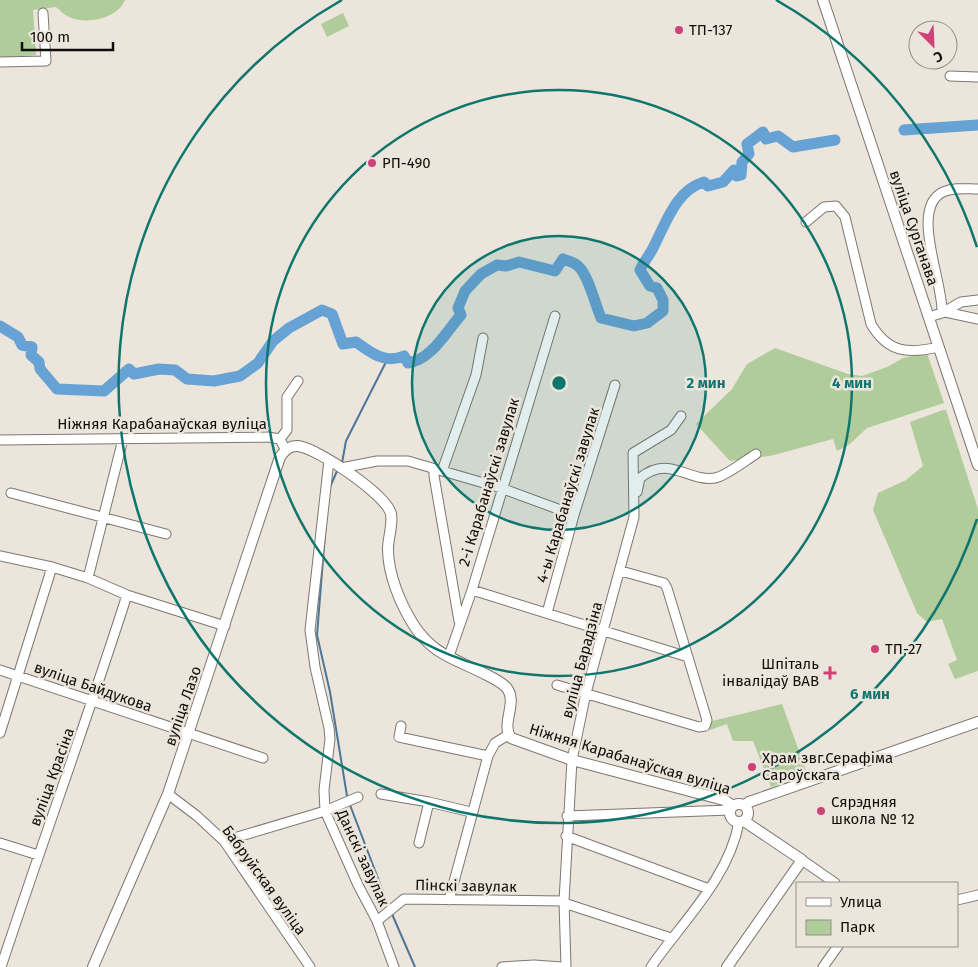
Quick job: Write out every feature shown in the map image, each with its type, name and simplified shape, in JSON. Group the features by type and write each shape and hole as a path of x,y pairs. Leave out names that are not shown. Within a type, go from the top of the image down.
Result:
{"main road":[{"name":"вуліца Сурганава","path":"823,0 978,465"},
{"name":"Ніжняя Карабанаўская вуліца","path":"285,449 297,446 310,449 341,468 386,504 391,514 388,548 390,567 402,604 430,647 496,680 507,689 511,701 508,735 517,741 572,760 724,800 732,808"},
{"name":"вуліца Лазо","path":"93,967 168,794 190,733 256,527 280,457 285,449"},
{"name":"Ніжняя Карабанаўская вуліца","path":"745,805 800,782 978,722"},
{"path":"727,967 802,860 742,821 732,818 732,808 741,804 745,805 749,813 742,821"}],"street":[{"path":"0,62 46,61 43,13"},
{"path":"950,76 978,77"},
{"name":"вуліца Сурганава","path":"942,313 931,246 929,209 933,199 944,192 978,189"},
{"path":"806,222 824,208 836,206 840,209 845,217 871,324 880,339 888,346 900,349 939,346"},
{"path":"929,317 942,313 960,302 978,300"},
{"path":"942,313 960,314 978,320"},
{"name":"2-і Карабанаўскі завулак","path":"449,656 472,590 501,488 555,316"},
{"path":"460,622 448,564 434,476 476,375 483,338"},
{"path":"280,439 287,430 287,397 298,381"},
{"name":"4-ы Карабанаўскі завулак","path":"547,613 574,515 615,385"},
{"name":"вуліца Барадзіна","path":"566,967 564,902 567,816 572,760 586,693 621,571 635,505 633,453 671,430 681,416"},
{"name":"Ніжняя Карабанаўская вуліца","path":"0,440 268,437 280,439 285,449"},
{"path":"88,578 123,439"},
{"path":"635,505 640,478 653,469 680,469 715,478 756,454"},
{"name":"Данскі завулак","path":"329,460 310,630 330,740 324,790 325,811 354,877 377,921 394,967"},
{"path":"341,468 392,460 438,470 501,488 574,515"},
{"path":"11,493 102,519 166,534"},
{"path":"0,556 52,567 88,578 127,596 225,626"},
{"path":"0,733 52,567"},
{"path":"557,684 699,727 705,726 707,720 664,583 621,571"},
{"path":"472,590 688,657"},
{"name":"вуліца Красіна","path":"1,967 38,855 93,701 127,596"},
{"name":"вуліца Байдукова","path":"0,670 263,758"},
{"path":"401,726 399,737 488,756"},
{"path":"449,900 471,812 488,756 495,743 508,735"},
{"name":"Бабруйская вуліца","path":"168,794 198,816 224,841 310,967"},
{"path":"381,794 429,802 471,812"},
{"path":"224,841 325,811 358,797"},
{"path":"419,843 429,802"},
{"path":"567,816 732,808"},
{"path":"651,967 722,868 734,844 742,821"},
{"path":"566,836 709,888"},
{"path":"0,843 38,855"},
{"path":"802,860 834,882"},
{"path":"958,900 978,895"},
{"name":"Пінскі завулак","path":"377,921 404,899 564,902 672,938"},
{"path":"822,967 837,947"},
{"path":"502,967 534,965 562,967"}],"green space":[{"path":"0,0 125,0 115,12 100,19 92,20 69,17 56,7 33,10 36,55 0,58"},
{"path":"343,13 349,26 327,37 321,24"},
{"path":"775,348 848,374 862,376 887,367 903,358 927,353 944,403 867,428 850,444 837,451 833,439 770,456 730,461 696,424 732,389 747,364"},
{"path":"946,410 978,509 978,671 955,679 948,664 957,660 942,619 927,622 917,613 873,510 878,493 906,480 923,466 910,422"},
{"path":"782,704 807,773 771,787 753,741 733,741 727,724 710,730 708,722"}],"waterway":[{"path":"904,130 978,125"},
{"path":"0,326 18,337 22,345 32,347 31,355 39,362 40,369 57,389 104,391 129,369 134,374 159,369 175,370 187,379 214,381 240,376 258,363 273,341 289,328 322,310 332,314 343,344 356,342 384,358 391,359 404,356 408,363 417,361 431,351 444,337 461,315 458,308 465,291 481,274 497,265 506,266 519,262 555,271 563,259 575,264 582,270 601,318 634,326 647,323 663,311 663,300 657,288 650,286 640,270 673,208 686,192 704,182 708,186 723,182 734,170 737,176 741,175 742,162 749,154 747,144 763,132 766,139 778,136 793,147 835,140"},
{"path":"342,463 346,441 388,358"},
{"path":"330,487 337,471"},
{"path":"326,522 317,635 330,692 347,796"},
{"path":"350,805 387,902"},
{"path":"392,914 415,967"}],"place":[{"name":"ТП-137","path":"679,30"},
{"name":"РП-490","path":"372,163"},
{"name":"ТП-27","path":"875,649"},
{"name":"Шпіталь інвалідаў ВАВ","path":"830,673"},
{"name":"Храм звг.Серафіма Сароўскага","path":"752,767"},
{"name":"Сярэдняя школа № 12","path":"821,811"}]}
